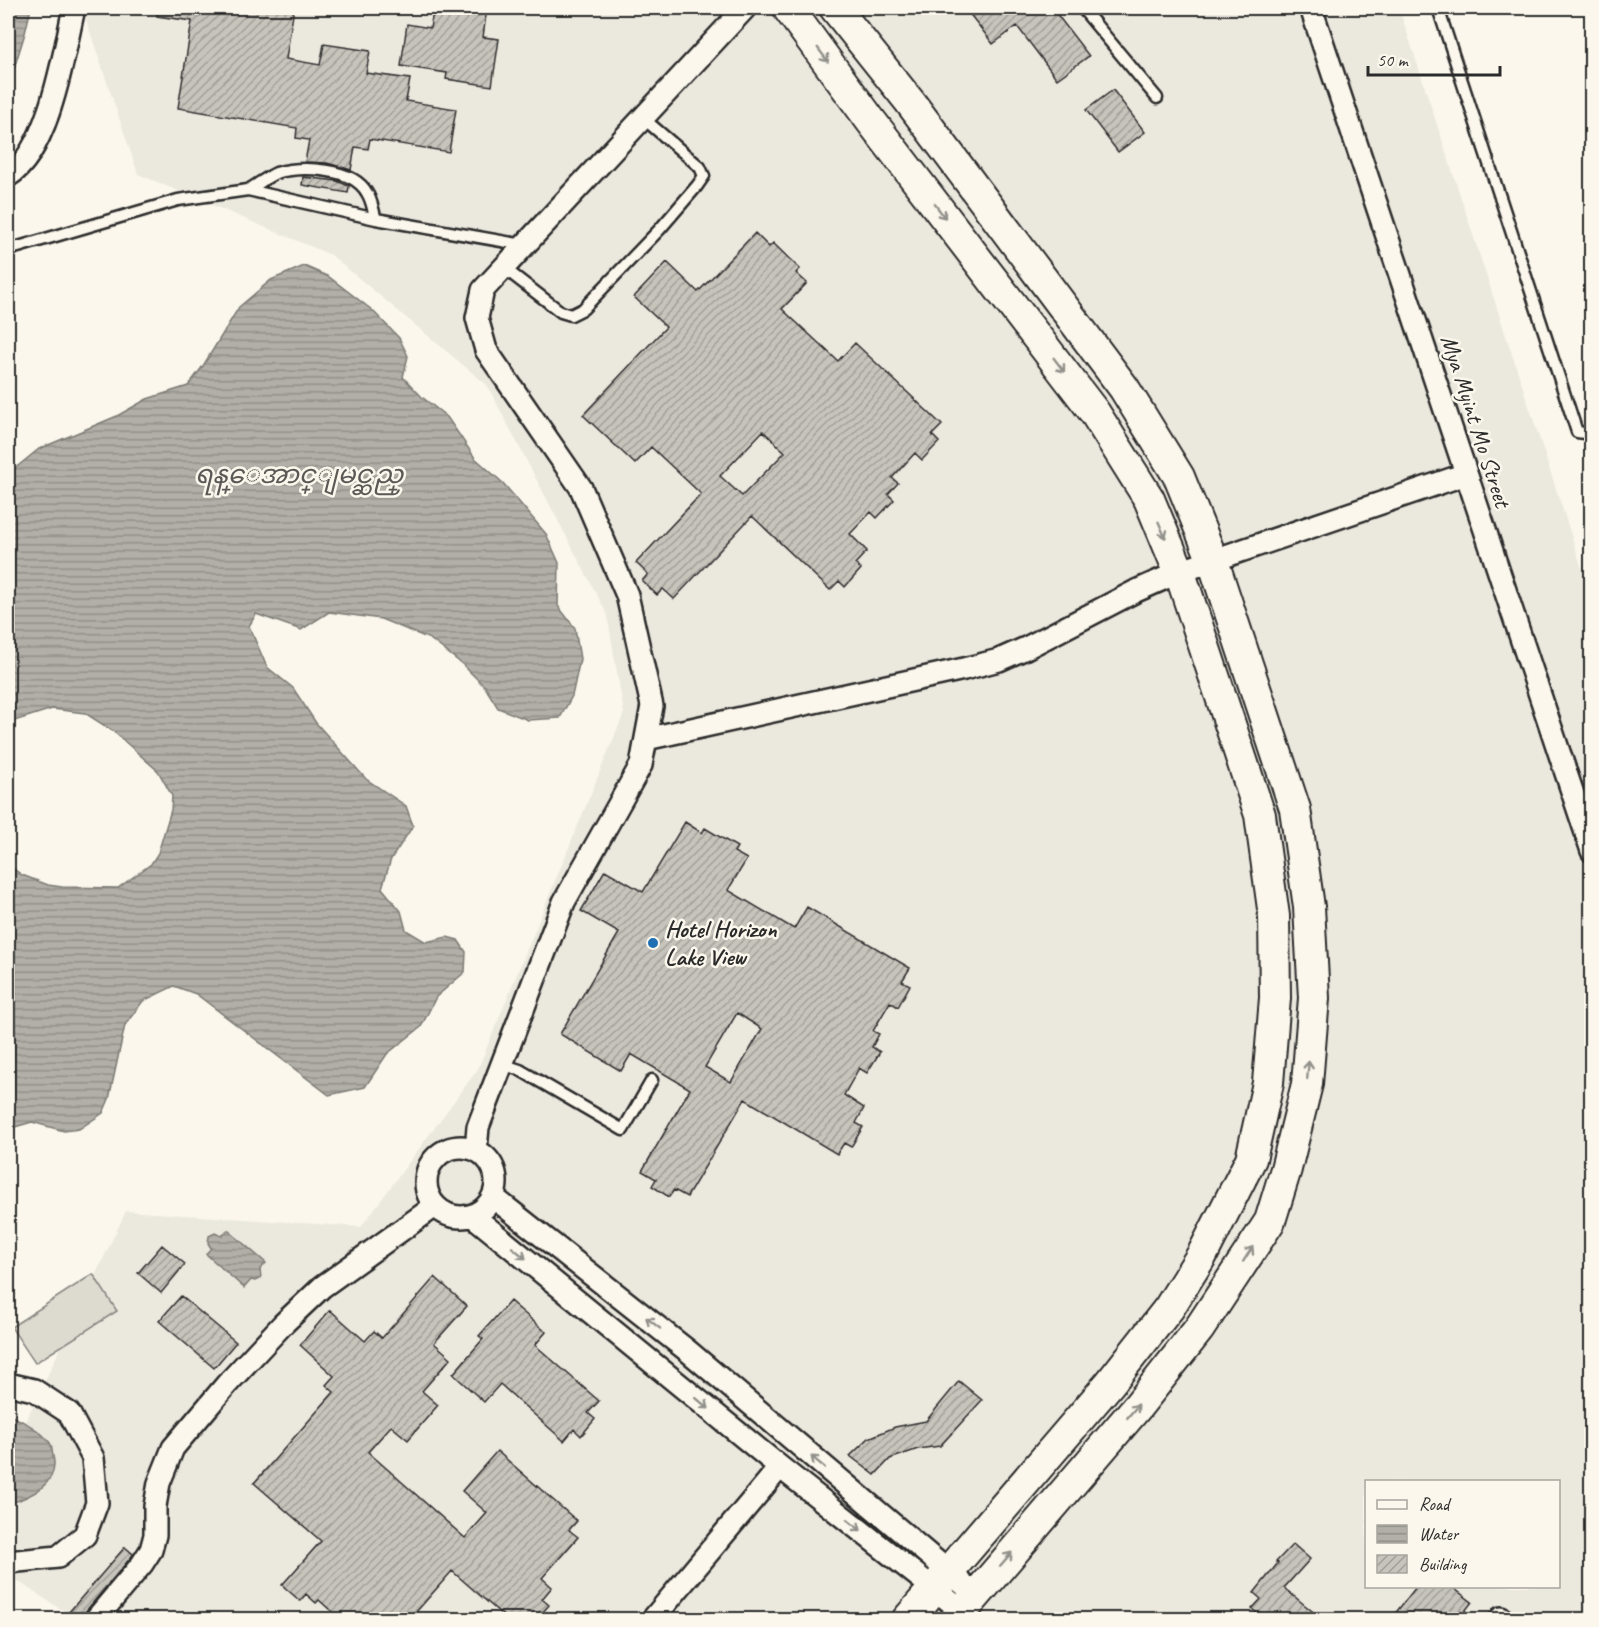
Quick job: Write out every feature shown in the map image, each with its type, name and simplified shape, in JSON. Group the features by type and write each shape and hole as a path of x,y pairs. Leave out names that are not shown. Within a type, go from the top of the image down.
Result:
{"main road":[{"path":"788,8 871,121 1095,413 1149,499 1179,572 1260,815 1274,916 1275,998 1268,1083 1251,1160 1202,1256 1170,1308 1110,1383 907,1620"},
{"path":"835,8 910,102 1124,388 1179,477 1214,561 1295,809 1309,907 1314,998 1307,1084 1286,1169 1270,1221 1199,1329 1145,1397 964,1608"}],"street":[{"path":"8,176 28,158 49,112 74,8"},
{"path":"476,1150 478,1126 564,902 641,765 651,706 627,595 581,488 486,350 477,318 483,290 745,8"},
{"name":"Mya Myint Mo Street","path":"1311,8 1592,851"},
{"path":"646,739 999,660 1136,591 1179,572 1466,474"},
{"path":"463,1147 476,1150 488,1159 495,1170 496,1184 493,1197 485,1209 473,1216 460,1217 446,1214 435,1206 428,1194 426,1180 429,1167 437,1156 449,1149 463,1147"},
{"path":"493,1197 688,1351 941,1580 964,1608"},
{"path":"95,1620 151,1550 155,1535 155,1506 159,1483 173,1448 283,1323 322,1287 435,1206"},
{"path":"473,1216 780,1467 941,1580"},
{"path":"668,1374 688,1351"},
{"path":"8,1384 34,1390 69,1413 93,1458 97,1503 85,1535 58,1557 8,1562"},
{"path":"652,1620 780,1467"}],"lane":[{"path":"1082,8 1157,98"},
{"path":"1438,8 1577,432 1592,434"},
{"path":"504,268 561,312 571,315 583,309 660,229 704,176 700,167 643,118"},
{"path":"248,190 275,174 299,169 327,170 355,180 367,191 376,219"},
{"path":"8,250 178,200 248,190 376,219 524,246"},
{"path":"502,1064 520,1070 622,1130 651,1080"}],"shaded area":[{"path":"82,8 1399,8 1591,596 1591,1619 76,1619 8,1575 8,1458 126,1211 361,1227 478,1069 624,713 607,614 487,385 331,255 138,174"},
{"path":"93,1274 117,1311 35,1363 11,1327"}],"water":[{"path":"8,8 31,8 8,88"},
{"name":"ရန္ေအာင္ျမင္ဆည္","path":"304,266 329,277 372,310 399,338 408,356 403,377 422,397 447,417 475,458 503,483 546,534 559,563 558,606 575,628 580,659 572,696 560,718 528,720 498,708 485,687 462,664 430,639 381,619 329,612 301,630 256,614 249,626 267,667 293,688 316,723 366,779 406,806 413,826 391,859 382,888 401,911 406,930 426,942 447,937 458,940 466,952 465,972 436,997 421,1027 387,1054 365,1087 329,1095 196,994 174,986 143,1001 125,1025 109,1099 103,1113 79,1129 64,1131 32,1122 8,1129 8,865 22,875 48,885 118,888 151,864 158,853 171,810 172,796 158,771 113,731 85,713 52,709 8,723 8,474 39,449 117,416 147,399 188,386 239,307 271,280"},
{"path":"228,1230 266,1263 260,1269 261,1278 251,1280 244,1288 206,1254 211,1248 208,1243 209,1236 215,1233 222,1236"},
{"path":"8,1414 31,1426 46,1438 51,1446 54,1466 48,1482 41,1488 8,1504"}],"building":[{"path":"158,8 294,8 286,59 320,65 324,44 370,51 366,73 410,79 406,101 456,109 449,152 370,139 368,149 355,147 351,170 327,163 305,162 309,140 296,138 297,128 178,108 192,21 157,16"},
{"path":"434,8 487,8 483,37 499,39 492,86 446,79 447,73 401,66 407,24 430,28"},
{"path":"965,8 1052,8 1089,56 1057,79 1017,26 993,44"},
{"path":"1113,90 1145,132 1118,152 1086,110"},
{"path":"303,177 337,181 349,186 348,193 302,185"},
{"path":"755,233 769,247 773,243 800,269 796,273 807,283 782,309 838,361 855,343 942,425 932,435 939,442 922,460 915,453 892,478 898,483 888,494 894,500 877,518 871,512 850,534 867,551 855,564 861,569 845,587 839,581 830,590 752,516 674,599 663,589 657,595 642,581 648,574 636,563 701,494 651,447 635,464 583,415 666,327 634,297 667,262 698,292","holes":["763,431 785,452 742,496 720,476"]},
{"path":"685,822 702,833 705,828 737,847 734,852 747,859 728,890 794,929 807,907 910,968 902,981 910,985 898,1007 890,1002 873,1031 879,1034 872,1047 880,1052 867,1073 859,1068 844,1095 864,1108 856,1123 863,1127 851,1147 844,1143 837,1154 745,1099 687,1197 674,1190 669,1197 652,1186 656,1179 642,1171 690,1089 631,1054 621,1071 560,1034 619,933 581,911 605,870 643,892","holes":["737,1013 762,1029 731,1082 705,1067"]},
{"path":"162,1245 185,1264 161,1293 138,1273"},
{"path":"435,1277 467,1306 434,1343 451,1358 422,1391 438,1405 408,1440 391,1426 368,1452 465,1538 487,1513 462,1491 497,1451 577,1521 569,1530 578,1537 542,1578 552,1587 542,1599 549,1605 536,1620 508,1620 452,1571 409,1620 341,1620 319,1600 316,1603 306,1594 300,1601 282,1585 321,1541 254,1483 334,1392 326,1385 334,1376 300,1345 330,1310 365,1341 374,1331 382,1338"},
{"path":"181,1296 236,1342 214,1368 159,1321"},
{"path":"510,1301 546,1332 535,1345 599,1401 588,1413 595,1419 581,1436 574,1429 564,1441 500,1384 484,1402 453,1374 483,1339 479,1336"},
{"path":"959,1381 982,1400 940,1446 918,1449 890,1459 875,1475 850,1456 869,1438 895,1427 926,1421"},
{"path":"1293,1544 1310,1559 1284,1588 1323,1620 1265,1620 1252,1609 1261,1599 1254,1593 1278,1563 1276,1562"},
{"path":"125,1547 133,1554 132,1556 85,1612 83,1620 78,1620 69,1612"},
{"path":"1415,1588 1453,1588 1472,1602 1458,1620 1390,1620"}],"place":[{"name":"Hotel Horizon Lake View","path":"653,943"}]}
